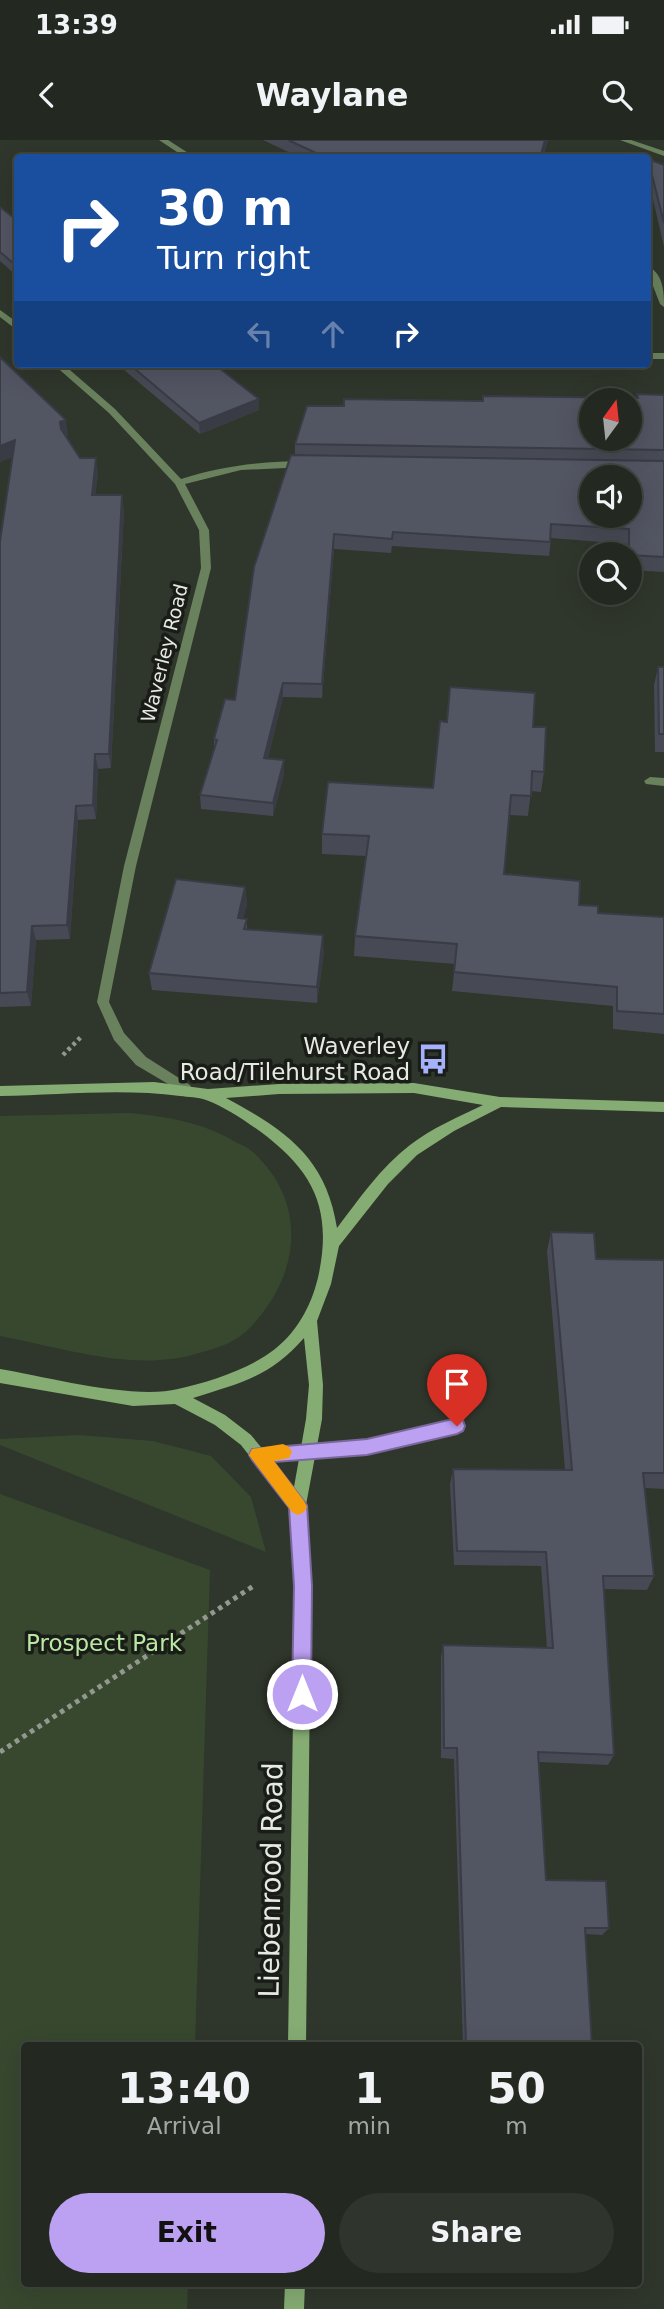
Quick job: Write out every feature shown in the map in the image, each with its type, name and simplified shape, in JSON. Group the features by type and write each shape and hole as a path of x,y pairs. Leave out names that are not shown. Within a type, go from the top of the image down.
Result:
{"street":[{"path":"163,140 186,154"},
{"path":"624,140 664,154"},
{"path":"651,271 664,304"},
{"path":"0,313 14,325"},
{"name":"Waverley Road","path":"63,368 112,411 179,483 204,530 206,568 130,866 103,1002"},
{"path":"179,483 218,470 261,463 313,464"},
{"path":"650,781 664,782"},
{"path":"103,1002 119,1035 141,1061 186,1089"},
{"path":"0,1091 154,1087 186,1089 207,1094 251,1118 285,1143 311,1170 326,1204 332,1244 324,1284 310,1321 282,1353 255,1371 176,1398 133,1399 0,1376"},
{"path":"207,1094 279,1088 414,1088 500,1102 664,1107"},
{"path":"332,1244 365,1201 403,1159 431,1139 500,1102"},
{"name":"Liebenrood Road","path":"298,2042 303,1586 298,1505 314,1419 316,1385 310,1321"},
{"path":"176,1398 220,1420 246,1440 298,1505"},
{"path":"258,1455 367,1447 457,1426"},
{"path":"295,2287 295,2309"}],"path":[{"path":"27,1090 76,1043 103,1002"},
{"path":"0,1752 255,1585"}],"green space":[{"path":"130,1113 170,1118 207,1128 249,1149 270,1171 288,1209 291,1230 285,1271 276,1291 258,1319 238,1337 217,1348 175,1359 125,1360 100,1357 0,1336 0,1116"},
{"path":"79,1435 153,1441 211,1456 251,1497 266,1552 0,1445 0,1439"},
{"name":"Prospect Park","path":"0,1494 210,1570 195,2042 21,2042 21,2287 188,2287 187,2309 0,2309"}],"building":[{"path":"288,140 545,140 541,154 318,154"},
{"path":"651,160 664,165 664,223 651,171"},
{"path":"0,207 14,218 14,264 0,252"},
{"path":"0,357 66,420 60,422 61,429 80,458 96,458 92,495 122,495 109,754 95,754 93,805 76,806 67,925 32,926 27,992 0,993 0,541 15,440 0,446"},
{"path":"134,368 219,368 259,399 199,423"},
{"path":"642,394 664,395 664,450 642,450"},
{"path":"483,396 579,397 579,449 295,444 307,406 344,406 344,399 483,401"},
{"path":"291,455 664,461 664,557 642,556 642,542 629,542 629,529 613,528 642,528 642,465 579,465 579,526 551,524 550,542 393,532 392,539 334,534 322,684 283,683 264,758 284,760 273,803 200,795 217,740 214,739 225,699 235,700 254,567"},
{"path":"658,667 664,667 664,734 659,734"},
{"path":"450,687 535,693 533,727 546,727 544,772 532,771 531,796 511,795 504,874 580,881 579,905 598,906 598,913 664,917 664,1014 617,1011 617,987 454,972 457,944 355,936 369,836 322,834 328,782 433,788 440,721 447,722"},
{"path":"176,879 245,887 238,918 247,919 244,929 323,935 317,987 149,973"},
{"path":"551,1232 594,1233 596,1259 664,1260 664,1473 643,1473 654,1576 603,1576 614,1755 538,1752 546,1880 606,1881 609,1928 585,1928 592,2042 466,2042 457,1748 444,1748 443,1645 553,1648 546,1552 457,1551 453,1469 572,1470"}],"slow traffic":[{"path":"283,1452 258,1455 298,1507"}],"place":[{"name":"Waverley Road/Tilehurst Road","path":"433,1059"}],"route":[{"path":"302,1694 303,1586 298,1505 258,1455 367,1447 457,1426"}]}
